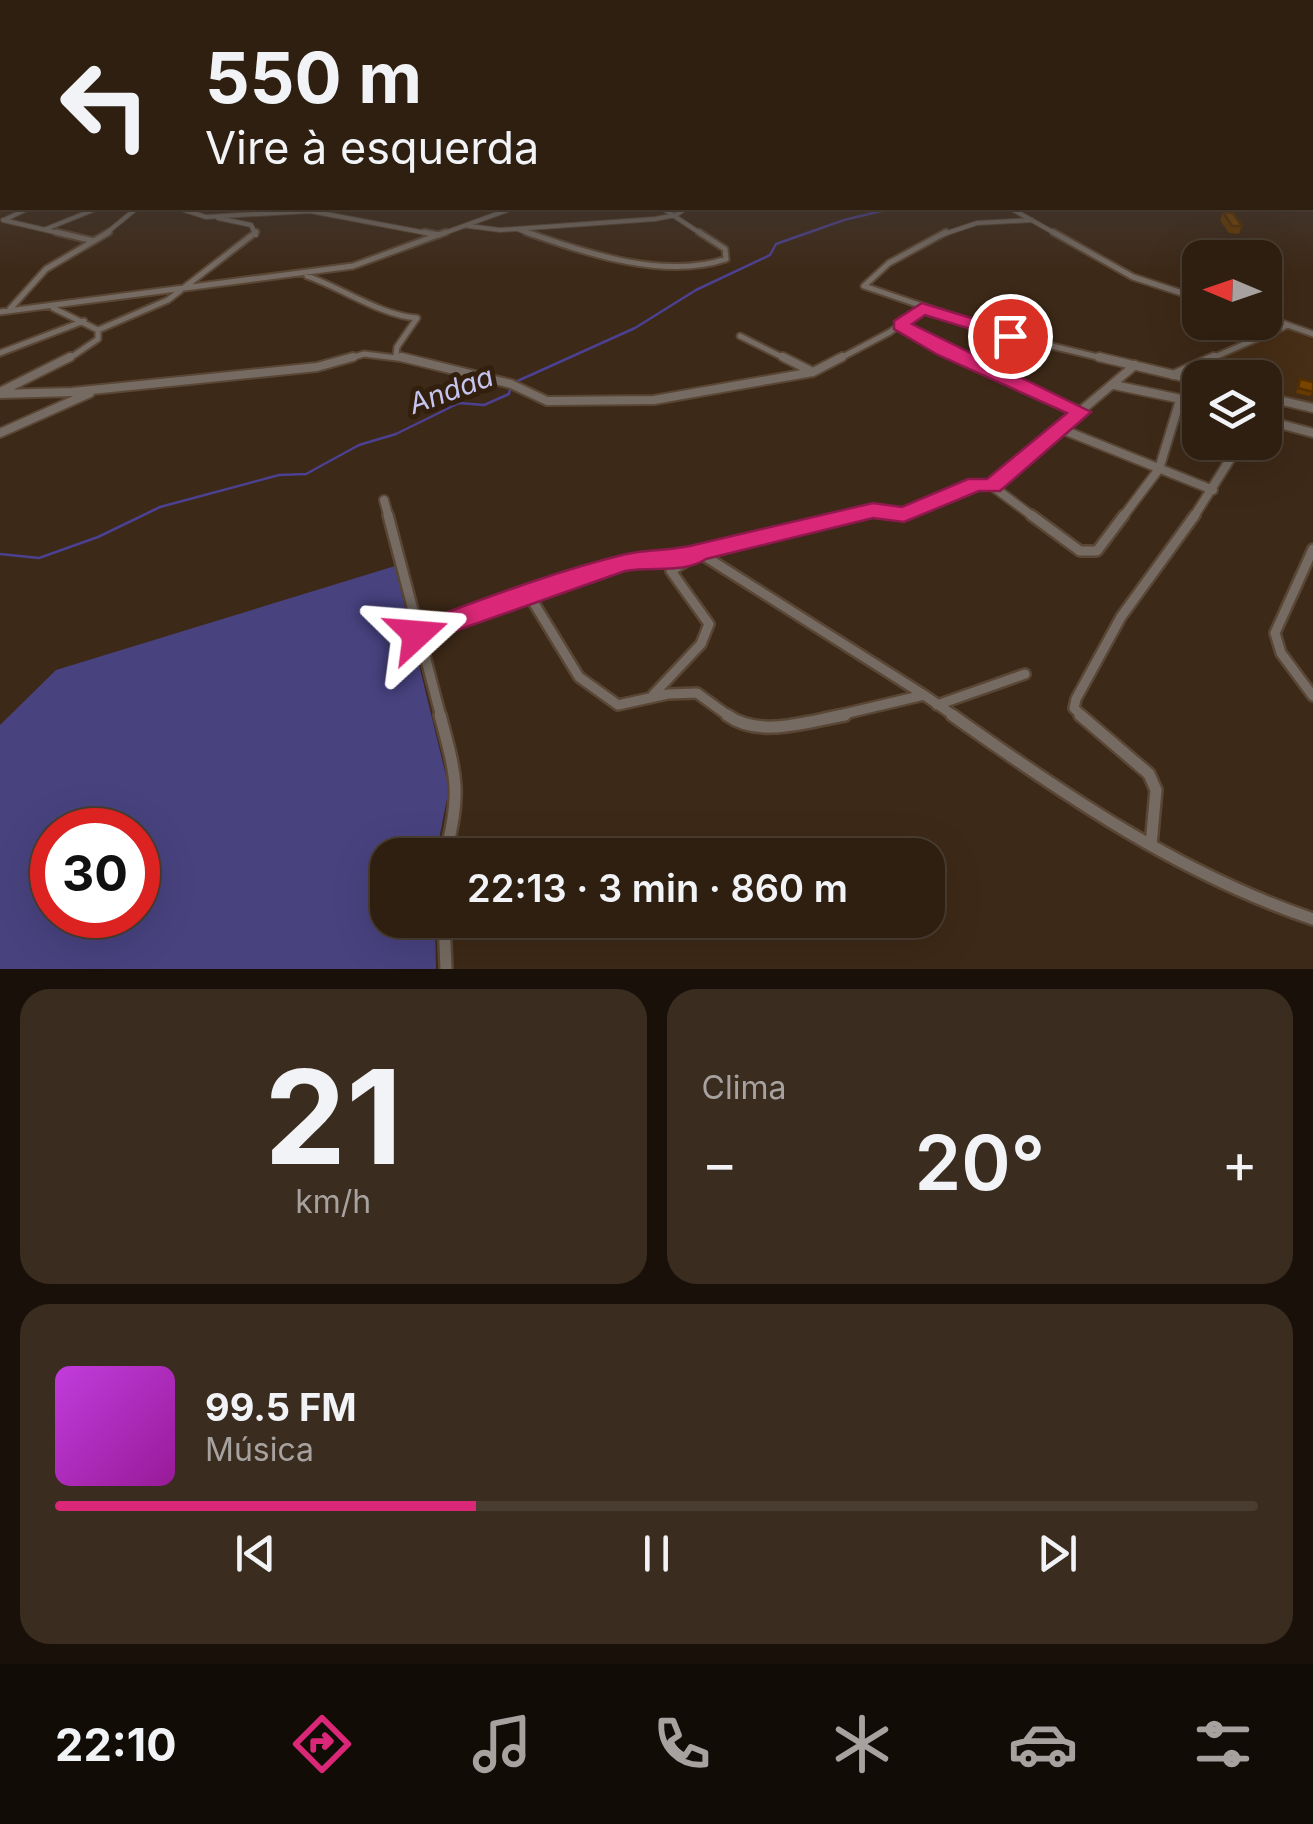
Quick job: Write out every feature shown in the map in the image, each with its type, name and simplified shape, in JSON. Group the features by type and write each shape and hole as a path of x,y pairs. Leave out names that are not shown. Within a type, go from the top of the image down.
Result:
{"street":[{"path":"2,221 25,210"},
{"path":"46,228 93,210"},
{"path":"2,312 19,304 48,267 120,224 135,210"},
{"path":"98,330 149,310 188,287 258,234 251,225 187,210"},
{"path":"236,213 244,210"},
{"path":"2,312 352,266 508,210"},
{"path":"517,229 652,264 703,267 726,259 725,249 666,210"},
{"path":"465,226 517,229 676,215 683,210"},
{"path":"1014,210 1133,276 1182,293"},
{"path":"214,216 324,213 440,235"},
{"path":"1032,220 959,224 923,241 863,283 922,308 1010,336 1182,377"},
{"path":"2,221 94,241"},
{"path":"304,274 344,289 394,316 417,318 396,346 396,356"},
{"path":"19,304 31,308"},
{"path":"49,307 85,320 98,330"},
{"path":"0,393 104,389 317,366 364,354 396,356 502,381 532,397 562,402 597,398 654,400 813,372 842,360 922,308"},
{"path":"0,353 64,332 85,320"},
{"path":"1282,323 1313,334"},
{"path":"900,325 945,351 1081,412"},
{"path":"1173,375 1288,325"},
{"path":"0,393 86,349 98,339 98,330"},
{"path":"740,336 813,372"},
{"path":"992,486 1135,365"},
{"path":"650,698 694,652 708,624 700,606 672,571 698,552 873,510 904,515 976,484 992,486 1089,553 1097,551 1160,469 1159,458 1178,419 1180,400 1114,385"},
{"path":"0,433 104,389"},
{"path":"1282,403 1313,408"},
{"path":"1282,425 1313,433"},
{"path":"1061,429 1212,490"},
{"path":"1151,845 1156,790 1150,774 1074,708 1121,617 1230,460"},
{"path":"384,500 455,773 457,811 450,838"},
{"path":"1313,549 1275,633 1281,653 1313,696"},
{"path":"698,552 1151,845 1220,885 1313,919"},
{"path":"417,634 625,562 653,558 686,560"},
{"path":"529,595 579,677 618,706 697,693 738,722 772,728 873,710 924,696"},
{"path":"937,705 1025,674"},
{"path":"445,938 446,969"}],"shaded area":[{"path":"1289,329 1313,340 1313,406 1282,399 1282,360 1215,360 1263,340 1282,340 1282,332"},
{"path":"395,566 449,788 439,838 370,838 370,938 435,938 436,969 0,969 0,725 56,670"}],"building":[{"path":"1223,212 1233,213 1242,226 1232,226"},
{"path":"1300,379 1313,382 1313,392 1298,388"}],"waterway":[{"name":"Andaa","path":"513,383 635,328 696,290 770,255 776,244 886,210"},
{"name":"Andaa","path":"0,554 39,558 98,537 160,507 279,475 306,474 359,445 396,434 459,403 484,405 509,394 510,389"}],"route":[{"path":"417,634 572,577 625,562 653,558 686,560 698,552 873,510 904,515 976,484 992,486 1081,412 945,351 900,325 922,308 1010,336"}]}
